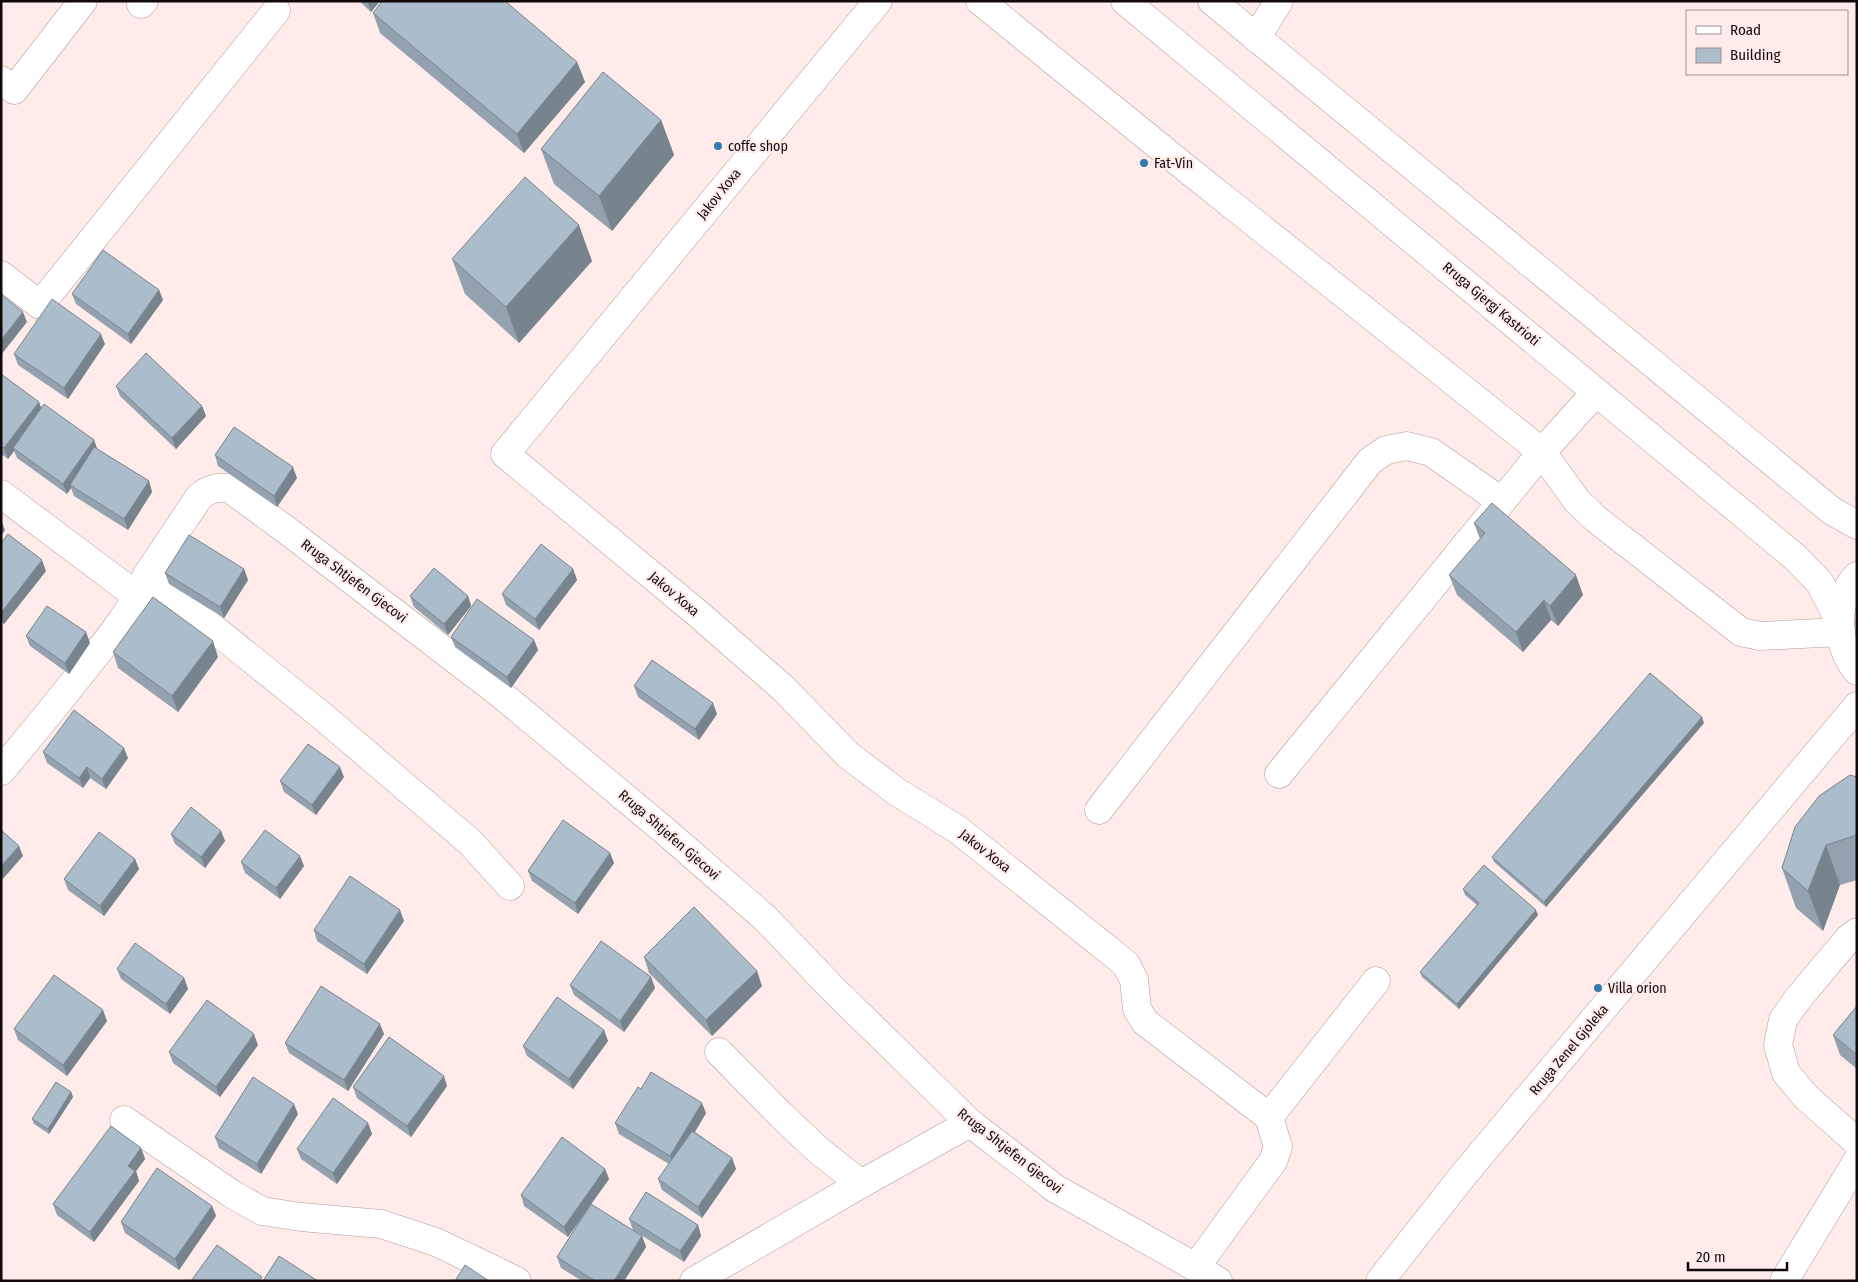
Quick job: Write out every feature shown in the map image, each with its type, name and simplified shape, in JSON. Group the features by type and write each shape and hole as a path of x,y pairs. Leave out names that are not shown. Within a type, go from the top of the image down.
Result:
{"street":[{"path":"1,80 14,90 83,1"},
{"name":"Jakov Xoxa","path":"878,1 505,454 718,631 784,689 848,755 897,792 957,829 1126,964 1134,980 1137,1009 1145,1022 1269,1118"},
{"path":"980,1 1187,170 1542,452 1577,501 1596,519 1740,632 1760,636 1840,627 1843,600 1857,576"},
{"name":"Rruga Gjergj Kastrioti","path":"1125,1 1796,558 1820,583 1840,627 1843,647 1857,671"},
{"path":"1212,1 1832,511 1857,525"},
{"path":"1256,38 1279,1"},
{"path":"1,275 40,305 276,11"},
{"path":"1279,774 1501,500 1596,392"},
{"path":"1100,810 1370,461 1386,450 1407,446 1431,452 1501,500"},
{"name":"Rruga Shtjefen Gjecovi","path":"1,771 36,731 126,616 142,585 199,497 207,490 217,487 229,488 503,696 665,830 765,918 832,988 970,1124 1056,1189 1207,1274"},
{"path":"1,494 142,585 321,715 470,842 510,886"},
{"name":"Rruga Zenel Gjoleka","path":"1380,1281 1465,1173 1857,706"},
{"path":"1857,932 1848,939 1796,1001 1783,1020 1778,1044 1786,1073 1806,1097 1857,1142"},
{"path":"1207,1274 1273,1161 1278,1147 1269,1118 1376,981"},
{"path":"719,1052 811,1144 861,1184"},
{"path":"124,1120 232,1194 262,1211 302,1218 381,1224 436,1242 516,1281"},
{"path":"694,1281 861,1184 970,1124"},
{"path":"1795,1276 1857,1161"}],"building":[{"path":"382,1 505,1 577,62 517,134 373,13"},
{"path":"603,72 661,120 599,196 541,149"},
{"path":"525,177 579,225 506,307 452,259"},
{"path":"103,250 159,290 128,334 72,294"},
{"path":"1,294 23,312 1,340"},
{"path":"52,299 101,334 64,388 14,354"},
{"path":"146,353 202,406 172,438 116,386"},
{"path":"1,374 39,402 4,448 1,446"},
{"path":"44,404 94,440 63,484 13,448"},
{"path":"234,427 293,467 274,496 215,455"},
{"path":"94,447 149,481 124,519 70,485"},
{"path":"1492,503 1576,575 1550,606 1544,600 1516,632 1449,575 1485,533 1474,523"},
{"path":"8,534 42,560 1,613 1,543"},
{"path":"189,535 244,569 220,607 165,573"},
{"path":"541,544 573,569 535,619 502,594"},
{"path":"434,568 468,596 444,624 410,596"},
{"path":"153,597 213,641 172,696 113,652"},
{"path":"477,599 534,640 507,677 451,637"},
{"path":"47,606 86,632 65,663 26,636"},
{"path":"652,660 713,703 695,729 634,686"},
{"path":"1650,673 1702,717 1544,902 1492,857"},
{"path":"74,710 124,748 102,779 87,767 79,778 43,752"},
{"path":"308,744 340,767 312,805 280,781"},
{"path":"1850,775 1857,777 1857,835 1826,845 1808,891 1782,868 1795,827 1819,796"},
{"path":"191,807 221,831 201,857 171,834"},
{"path":"563,820 610,853 575,903 528,871"},
{"path":"1,830 19,846 1,866"},
{"path":"265,830 300,856 276,888 241,862"},
{"path":"99,832 135,859 100,906 64,879"},
{"path":"1484,865 1536,910 1457,1004 1420,972 1479,903 1463,889"},
{"path":"350,876 400,910 364,964 314,930"},
{"path":"694,907 757,971 706,1020 644,957"},
{"path":"601,941 651,977 620,1021 570,985"},
{"path":"135,943 184,978 166,1004 117,969"},
{"path":"54,975 103,1010 63,1065 14,1029"},
{"path":"321,986 380,1024 344,1080 285,1043"},
{"path":"557,997 604,1030 569,1079 523,1046"},
{"path":"207,1000 254,1034 216,1087 169,1052"},
{"path":"1857,1006 1857,1055 1833,1035"},
{"path":"389,1037 444,1076 407,1126 353,1087"},
{"path":"651,1072 702,1103 670,1156 615,1123 638,1087 641,1089"},
{"path":"253,1077 294,1104 257,1164 215,1137"},
{"path":"56,1082 71,1092 48,1129 32,1119"},
{"path":"333,1098 368,1123 333,1173 297,1149"},
{"path":"111,1126 141,1148 128,1166 135,1171 90,1232 53,1204"},
{"path":"692,1131 732,1158 698,1207 658,1179"},
{"path":"562,1137 605,1169 564,1227 521,1195"},
{"path":"157,1168 212,1206 175,1259 121,1222"},
{"path":"646,1192 698,1225 680,1251 629,1219"},
{"path":"591,1204 642,1236 614,1281 595,1281 557,1257"},
{"path":"217,1245 262,1277 259,1281 191,1281"},
{"path":"279,1256 318,1281 263,1281"},
{"path":"465,1265 489,1281 455,1281"}],"place":[{"name":"coffe shop","path":"718,146"},
{"name":"Fat-Vin","path":"1144,163"},
{"name":"Villa orion","path":"1598,988"}]}
